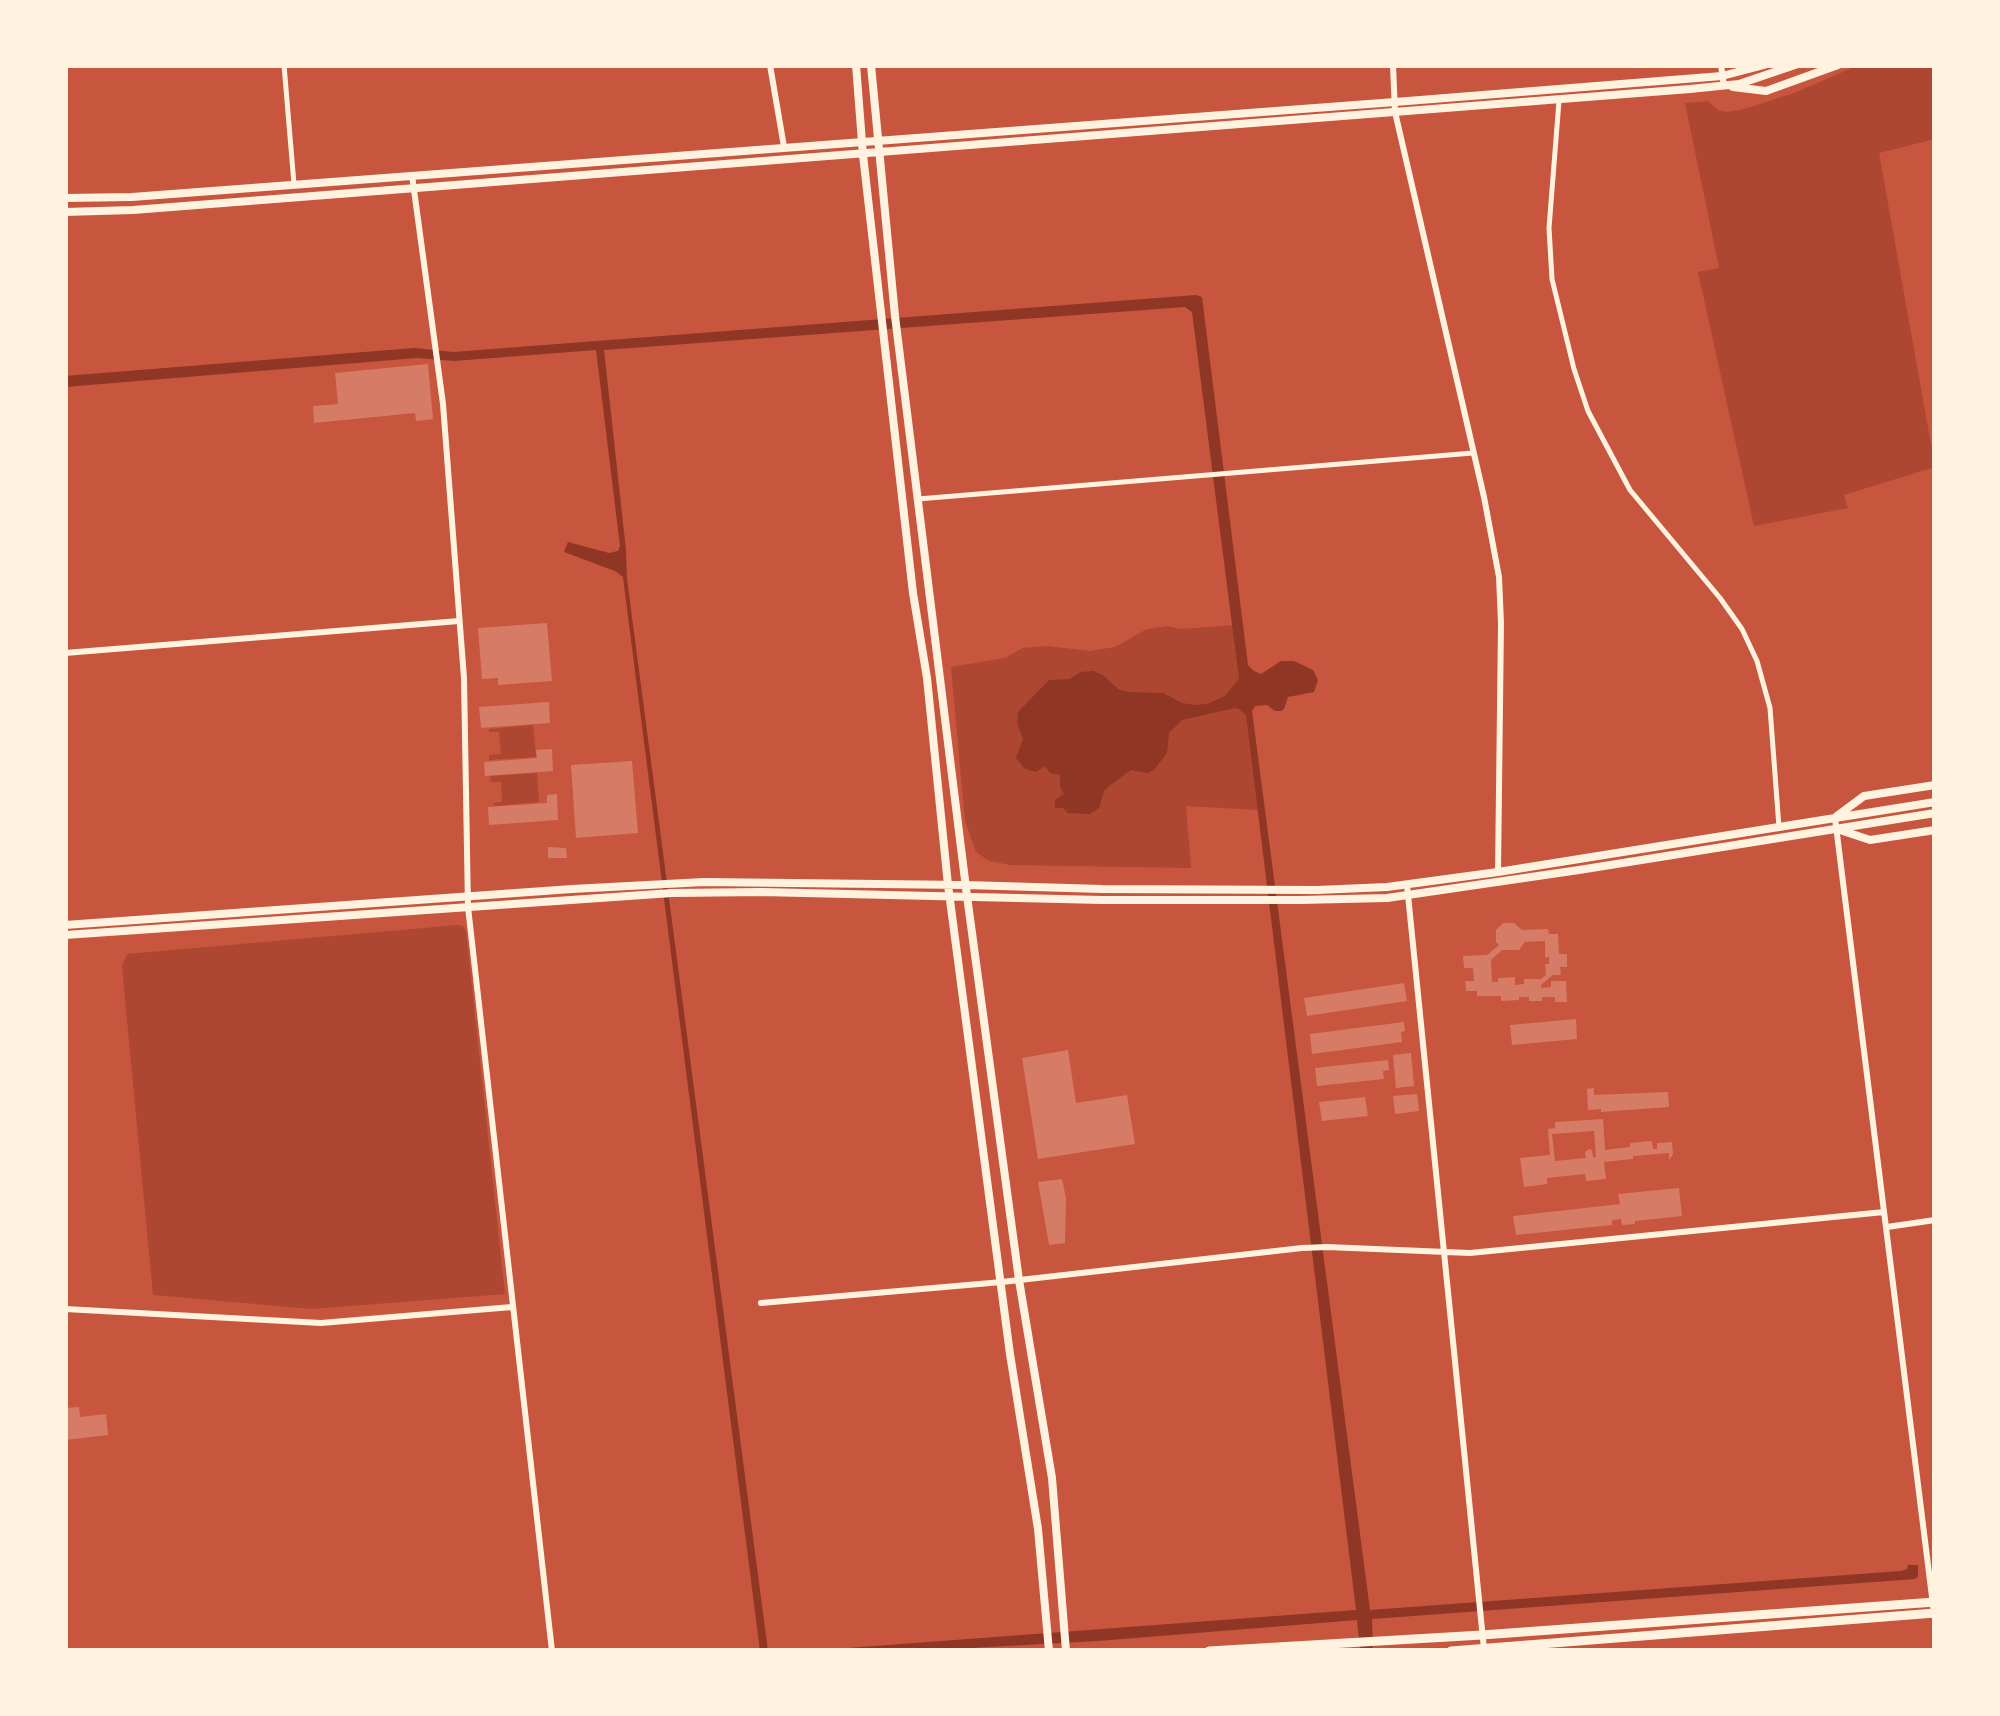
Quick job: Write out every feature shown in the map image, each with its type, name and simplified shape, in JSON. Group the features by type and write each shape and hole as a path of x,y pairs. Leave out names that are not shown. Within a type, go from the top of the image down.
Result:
{"main road":[{"path":"856,65 862,155 913,593 927,678 949,896 1010,1354 1038,1529 1048,1651"},
{"path":"871,65 896,320 967,896 1019,1280 1052,1478 1066,1651"},
{"path":"1723,81 1739,65"},
{"path":"65,198 862,141 1558,99 1723,81 1764,65"},
{"path":"65,212 862,155 1723,81 1739,84 1795,65"},
{"path":"1723,81 1766,91 1838,65"},
{"path":"1835,823 1864,796 1935,785"},
{"path":"670,888 949,896 1407,891 1835,823 1935,802"},
{"path":"1499,877 1779,827 1935,812"},
{"path":"1835,823 1870,840 1935,830"},
{"path":"65,935 657,888 966,885 1238,895"},
{"path":"65,925 467,902"},
{"path":"1209,1651 1934,1607"},
{"path":"1451,1651 1934,1607"}],"street":[{"path":"284,65 294,184"},
{"path":"770,65 784,147"},
{"path":"1393,65 1395,107 1496,561 1500,596 1499,877"},
{"path":"1721,65 1723,81"},
{"path":"1558,99 1550,257 1574,369 1588,411 1630,490 1720,598 1742,629 1757,661 1770,708 1779,827"},
{"path":"412,175 443,404 464,678 467,902 552,1651"},
{"path":"918,499 1474,452"},
{"path":"65,653 459,621"},
{"path":"1835,823 1935,1624"},
{"path":"1407,891 1484,1648"},
{"path":"761,1303 1002,1282 1308,1248 1470,1253 1884,1212"},
{"path":"1886,1227 1935,1220"},
{"path":"65,1309 321,1323 512,1308"}],"shaded area":[{"path":"1859,65 1935,65 1935,139 1879,153 1935,467 1844,495 1848,508 1754,526 1698,272 1719,268 1685,103 1708,101 1726,112 1744,109"},
{"path":"1202,297 1248,665 1261,674 1281,661 1294,661 1313,670 1318,680 1314,692 1288,697 1281,711 1267,705 1255,706 1252,711 1370,1610 1901,1571 1908,1565 1918,1565 1915,1579 1372,1619 1373,1651 1360,1651 1357,1620 1098,1641 916,1651 808,1651 1356,1610 1246,715 1235,708 1182,720 1169,733 1167,753 1154,770 1131,770 1104,791 1099,808 1090,814 1055,808 1055,800 1064,794 1060,775 1050,773 1045,766 1036,772 1025,769 1016,758 1023,739 1018,712 1049,680 1069,679 1093,671 1118,689 1163,693 1194,705 1225,696 1239,679 1192,312 1185,307 604,350 627,579 768,1651 760,1651 623,577 564,552 568,542 609,553 618,551 620,546 596,350 454,361 417,358 65,387 65,376 414,348 453,352"},
{"path":"1235,625 1258,810 1186,806 1191,868 1010,865 989,861 976,852 965,821 951,667 1005,658 1023,648 1048,646 1089,651 1115,647 1147,629 1167,626 1180,629"},
{"path":"533,725 536,757 489,760 489,755 501,754 499,732 489,729"},
{"path":"537,773 539,802 494,806 502,802 501,782 491,782 490,776"},
{"path":"458,925 466,931 505,1294 312,1309 153,1295 122,967 127,954"}],"building":[{"path":"428,364 433,419 416,421 415,413 314,423 313,406 338,404 335,373"},
{"path":"547,623 552,681 498,685 498,678 482,679 478,628"},
{"path":"549,702 550,723 481,728 479,707"},
{"path":"552,749 553,771 485,776 484,762 537,758 536,750"},
{"path":"632,761 638,833 576,838 571,765"},
{"path":"557,794 558,820 489,825 488,807 547,803 547,795"},
{"path":"548,847 566,848 567,858 548,858"},
{"path":"1503,923 1514,923 1522,930 1548,929 1549,934 1558,934 1559,954 1567,954 1567,967 1560,967 1561,975 1553,975 1541,988 1551,987 1551,981 1566,981 1567,1002 1555,1002 1555,997 1542,997 1542,1001 1519,997 1501,1001 1501,996 1477,996 1477,991 1466,991 1465,981 1474,981 1473,968 1464,968 1463,956 1487,955 1499,945 1496,930","holes":["1545,941 1545,958 1549,957 1549,964 1545,964 1546,975 1541,979 1524,979 1524,984 1515,985 1515,977 1492,982 1491,960 1502,950 1519,950 1525,942"]},
{"path":"1404,983 1407,1001 1307,1016 1304,998"},
{"path":"1576,1019 1577,1039 1512,1045 1510,1025"},
{"path":"1404,1022 1402,1042 1312,1054 1310,1034"},
{"path":"1068,1050 1076,1103 1127,1095 1135,1144 1038,1159 1022,1058"},
{"path":"1411,1053 1414,1086 1396,1088 1393,1055"},
{"path":"1388,1060 1389,1070 1383,1071 1384,1079 1317,1086 1315,1068"},
{"path":"1594,1088 1594,1095 1668,1092 1669,1107 1588,1110 1587,1089"},
{"path":"1417,1094 1419,1111 1395,1114 1393,1096"},
{"path":"1365,1097 1368,1116 1322,1121 1319,1102"},
{"path":"1603,1119 1605,1150 1652,1141 1653,1149 1657,1149 1657,1143 1672,1142 1673,1154 1669,1160 1669,1153 1604,1162 1606,1179 1586,1181 1585,1174 1547,1178 1547,1184 1524,1187 1520,1158 1550,1155 1548,1129 1555,1128 1555,1122","holes":["1594,1131 1596,1157 1589,1149 1586,1158 1555,1161 1552,1134"]},
{"path":"1062,1179 1066,1198 1065,1243 1049,1245 1038,1182"},
{"path":"1679,1188 1682,1216 1622,1225 1621,1219 1612,1220 1612,1225 1516,1235 1513,1216 1620,1204 1618,1194"},
{"path":"79,1407 80,1417 106,1414 108,1435 65,1440 65,1408"}]}
